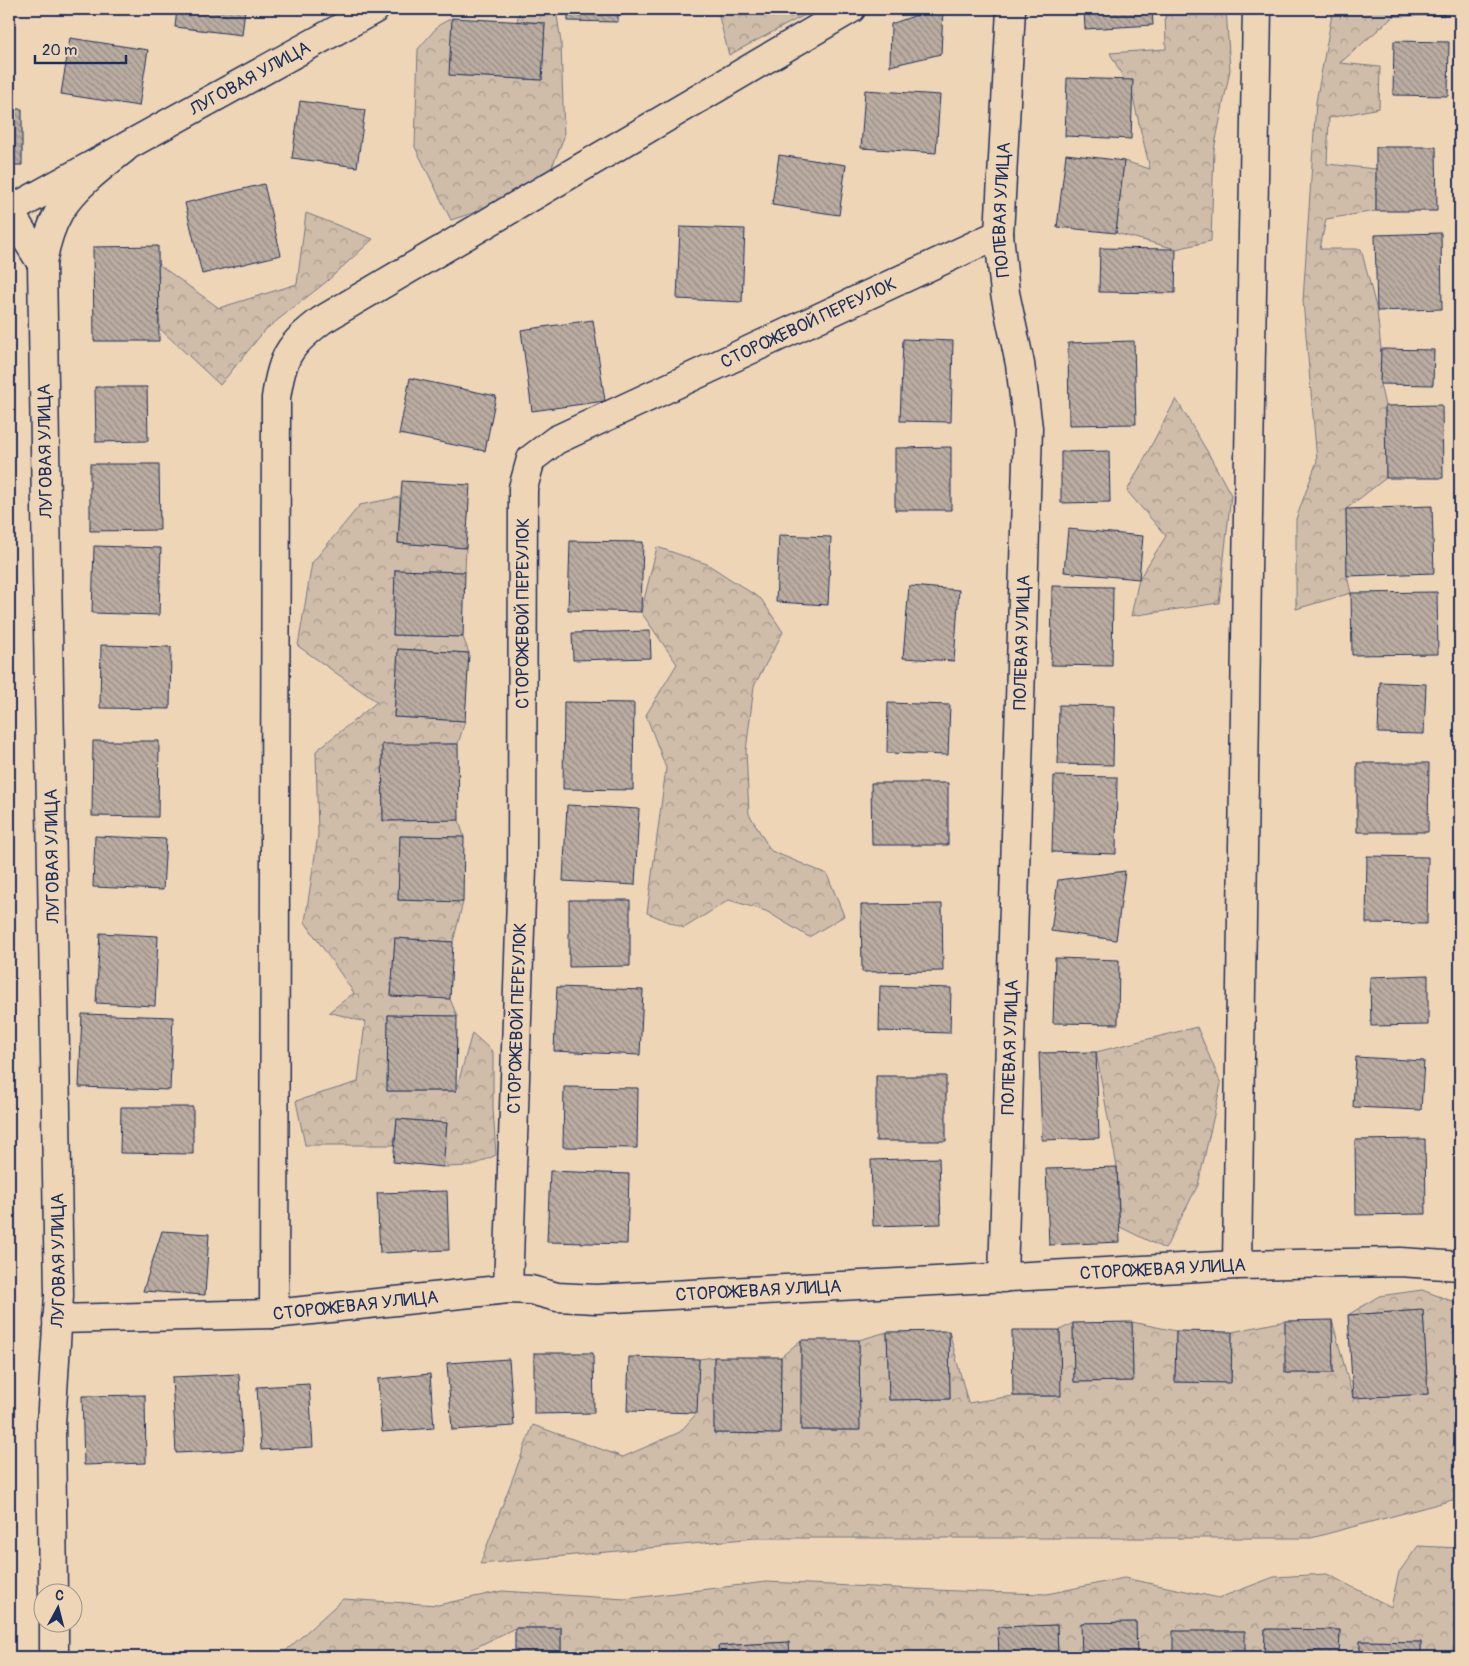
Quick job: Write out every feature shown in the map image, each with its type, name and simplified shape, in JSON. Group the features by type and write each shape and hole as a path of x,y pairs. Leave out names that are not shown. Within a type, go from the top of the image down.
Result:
{"street":[{"name":"ЛУГОВАЯ УЛИЦА","path":"9,211 375,9"},
{"path":"274,1314 276,398 280,373 288,352 304,334 322,320 851,9"},
{"name":"ПОЛЕВАЯ УЛИЦА","path":"1003,1278 1028,428 1020,364 1005,293 999,234 1011,9"},
{"path":"1237,1266 1257,9"},
{"name":"ЛУГОВАЯ УЛИЦА","path":"53,1584 51,1424 59,1285 42,264 47,240 59,211 86,180 124,148"},
{"path":"9,211 42,264"},
{"name":"СТОРОЖЕВОЙ ПЕРЕУЛОК","path":"508,1289 522,868 523,488 531,459 556,440 999,234"},
{"name":"СТОРОЖЕВАЯ УЛИЦА","path":"58,1319 274,1314 508,1289 531,1290 557,1297 596,1299 1237,1266 1400,1262 1460,1266"},
{"path":"54,1634 54,1657"}],"green space":[{"path":"520,9 556,9 561,43 564,137 543,190 451,220 415,147 418,49 439,25 452,18 450,75 542,80 545,23 517,21"},
{"path":"717,9 816,9 729,55"},
{"path":"1165,9 1226,9 1230,70 1214,150 1211,241 1176,249 1116,233 1124,161 1150,169 1132,94 1110,53 1166,49"},
{"path":"1333,9 1394,9 1394,16 1340,63 1380,67 1379,108 1329,118 1327,164 1376,169 1376,211 1326,219 1320,249 1361,249 1377,311 1381,349 1380,384 1385,406 1386,478 1346,509 1347,576 1351,593 1296,609 1296,519 1317,461 1303,301 1316,102"},
{"path":"306,213 373,239 326,282 265,330 220,385 159,328 158,264 219,308 297,284"},
{"path":"1176,399 1231,495 1219,603 1131,616 1139,579 1166,536 1127,491"},
{"path":"400,497 398,543 466,548 465,572 395,570 393,635 463,637 469,653 398,649 394,717 465,721 458,744 382,745 383,821 459,820 464,837 400,836 398,900 463,902 453,942 395,938 391,995 450,999 457,1016 388,1015 387,1091 456,1091 472,1033 493,1052 493,1108 496,1155 472,1166 443,1167 447,1123 397,1119 394,1145 305,1145 296,1101 358,1082 365,1022 329,1012 354,993 305,922 318,835 316,751 377,702 298,646 312,563 360,505"},
{"path":"657,547 707,564 761,599 783,632 754,686 746,751 749,814 771,851 827,874 844,916 809,937 766,911 729,900 684,928 647,913 666,768 646,715 677,664 641,612"},
{"path":"1197,1027 1221,1084 1198,1185 1165,1249 1120,1227 1117,1167 1096,1052"},
{"path":"1422,1290 1460,1304 1460,1498 1311,1538 755,1538 480,1564 533,1425 623,1457 680,1432 696,1414 699,1359 714,1357 714,1433 780,1434 781,1357 801,1340 801,1430 859,1430 859,1340 887,1332 889,1400 950,1399 949,1331 968,1403 1013,1396 1060,1396 1060,1330 1073,1323 1074,1382 1133,1381 1132,1322 1176,1331 1175,1382 1231,1382 1232,1332 1285,1321 1286,1373 1333,1373 1332,1320 1353,1398 1428,1394 1423,1310 1348,1315 1379,1296"},
{"path":"1418,1546 1460,1548 1460,1643 1457,1657 1421,1657 1421,1642 1360,1641 1360,1657 1339,1657 1340,1630 1265,1629 1264,1657 1245,1657 1244,1631 1174,1631 1173,1657 1137,1657 1136,1622 1082,1623 1082,1657 1058,1657 1057,1625 998,1627 999,1657 965,1657 964,1652 896,1655 896,1657 790,1657 789,1642 718,1646 719,1657 561,1657 561,1628 515,1628 456,1657 279,1657 343,1599 438,1605 502,1591 625,1599 766,1582 1047,1594 1124,1578 1219,1598 1274,1577 1327,1574 1391,1607 1399,1572"}],"building":[{"path":"177,9 245,9 242,35 175,27"},
{"path":"568,9 618,9 618,22 568,21"},
{"path":"934,9 943,9 941,54 890,66 891,24"},
{"path":"1084,9 1152,9 1153,25 1085,29"},
{"path":"1394,9 1444,9 1444,15 1394,16"},
{"path":"452,18 545,23 542,80 449,75"},
{"path":"70,38 148,50 139,106 61,94"},
{"path":"1394,41 1449,42 1448,96 1393,95"},
{"path":"1067,78 1133,80 1131,139 1065,136"},
{"path":"865,90 940,95 936,153 861,148"},
{"path":"300,101 365,110 357,167 292,158"},
{"path":"9,109 22,109 22,165 9,165"},
{"path":"1376,147 1436,147 1437,211 1376,211"},
{"path":"1066,154 1124,161 1116,233 1057,227"},
{"path":"779,155 846,165 839,215 772,205"},
{"path":"264,184 281,255 202,274 185,203"},
{"path":"680,227 745,229 742,302 677,299"},
{"path":"1441,233 1442,309 1377,311 1375,235"},
{"path":"158,246 159,341 94,341 93,247"},
{"path":"1100,248 1176,249 1175,293 1099,292"},
{"path":"593,320 605,401 532,411 521,330"},
{"path":"903,339 953,341 951,422 900,421"},
{"path":"1134,341 1136,424 1069,425 1068,343"},
{"path":"1381,349 1434,350 1433,385 1380,384"},
{"path":"410,378 496,396 485,451 399,434"},
{"path":"95,387 147,387 148,441 96,442"},
{"path":"1442,405 1443,478 1386,478 1385,406"},
{"path":"951,447 951,510 895,510 895,448"},
{"path":"1109,451 1110,502 1061,503 1061,452"},
{"path":"90,464 159,464 160,530 90,531"},
{"path":"402,481 470,485 466,548 398,543"},
{"path":"1432,506 1434,573 1347,576 1346,509"},
{"path":"1068,529 1143,536 1139,579 1064,572"},
{"path":"779,535 831,537 828,605 776,602"},
{"path":"570,541 643,542 641,612 568,610"},
{"path":"94,546 161,548 159,615 92,613"},
{"path":"395,570 465,572 463,637 393,635"},
{"path":"909,586 959,590 954,661 903,658"},
{"path":"1052,586 1113,587 1112,666 1051,665"},
{"path":"1437,592 1438,654 1352,655 1351,593"},
{"path":"650,631 651,658 573,660 572,633"},
{"path":"101,645 171,647 170,709 100,708"},
{"path":"398,649 469,653 465,721 394,717"},
{"path":"1380,682 1426,684 1424,734 1378,733"},
{"path":"564,702 634,703 633,790 563,789"},
{"path":"888,703 950,705 948,755 887,753"},
{"path":"1059,705 1114,706 1113,765 1058,764"},
{"path":"93,741 159,741 158,817 92,816"},
{"path":"382,744 458,744 459,820 383,821"},
{"path":"1357,763 1429,763 1428,832 1357,832"},
{"path":"1054,776 1117,777 1116,854 1052,852"},
{"path":"871,783 948,783 948,845 872,845"},
{"path":"567,805 639,809 635,885 563,881"},
{"path":"95,836 166,839 163,890 93,887"},
{"path":"400,836 464,837 463,902 398,900"},
{"path":"1367,856 1428,857 1427,924 1366,923"},
{"path":"1125,871 1116,940 1051,931 1058,880"},
{"path":"569,900 630,900 630,966 569,967"},
{"path":"942,904 943,971 862,972 861,905"},
{"path":"100,933 158,936 155,1006 96,1003"},
{"path":"395,938 453,942 450,999 391,996"},
{"path":"1055,958 1119,960 1118,1024 1053,1023"},
{"path":"9,963 12,963 10,1023 9,1023"},
{"path":"1428,975 1428,1025 1371,1026 1370,977"},
{"path":"880,986 951,988 950,1033 879,1031"},
{"path":"557,987 643,990 640,1055 554,1051"},
{"path":"82,1014 173,1017 170,1090 79,1087"},
{"path":"388,1015 457,1016 456,1091 387,1091"},
{"path":"1096,1052 1099,1138 1042,1140 1039,1053"},
{"path":"1356,1057 1424,1061 1421,1110 1353,1107"},
{"path":"876,1076 946,1076 946,1141 876,1141"},
{"path":"564,1087 638,1088 637,1148 563,1147"},
{"path":"121,1107 193,1107 193,1154 120,1153"},
{"path":"397,1119 447,1123 443,1167 393,1162"},
{"path":"1425,1139 1426,1214 1356,1215 1355,1140"},
{"path":"939,1158 941,1224 873,1226 871,1160"},
{"path":"1117,1167 1120,1242 1049,1245 1046,1169"},
{"path":"550,1171 629,1174 627,1244 547,1242"},
{"path":"447,1191 449,1250 380,1253 377,1193"},
{"path":"162,1231 209,1234 205,1295 143,1291"},
{"path":"1423,1310 1428,1394 1353,1398 1348,1315"},
{"path":"1332,1320 1333,1373 1285,1373 1285,1321"},
{"path":"1132,1322 1133,1381 1074,1382 1073,1323"},
{"path":"1012,1330 1060,1330 1061,1396 1013,1396"},
{"path":"949,1331 950,1399 889,1400 887,1332"},
{"path":"1176,1331 1232,1332 1231,1383 1175,1382"},
{"path":"801,1340 859,1340 860,1430 801,1430"},
{"path":"534,1353 593,1353 594,1413 534,1414"},
{"path":"629,1357 699,1359 697,1413 627,1411"},
{"path":"714,1357 781,1357 780,1434 714,1433"},
{"path":"509,1359 514,1426 452,1430 447,1363"},
{"path":"239,1374 243,1450 176,1453 172,1377"},
{"path":"430,1374 434,1428 382,1432 378,1379"},
{"path":"309,1384 313,1447 261,1450 257,1387"},
{"path":"145,1395 146,1463 84,1465 82,1396"},
{"path":"1136,1622 1137,1657 1082,1657 1081,1623"},
{"path":"1057,1625 1058,1657 999,1657 998,1627"},
{"path":"515,1628 561,1628 561,1657 515,1657"},
{"path":"1265,1629 1340,1630 1339,1657 1264,1657"},
{"path":"1173,1631 1245,1631 1245,1657 1173,1657"},
{"path":"1360,1641 1421,1642 1421,1657 1360,1657"},
{"path":"789,1642 790,1657 719,1657 718,1646"},
{"path":"965,1652 965,1657 896,1657 896,1655"}]}
